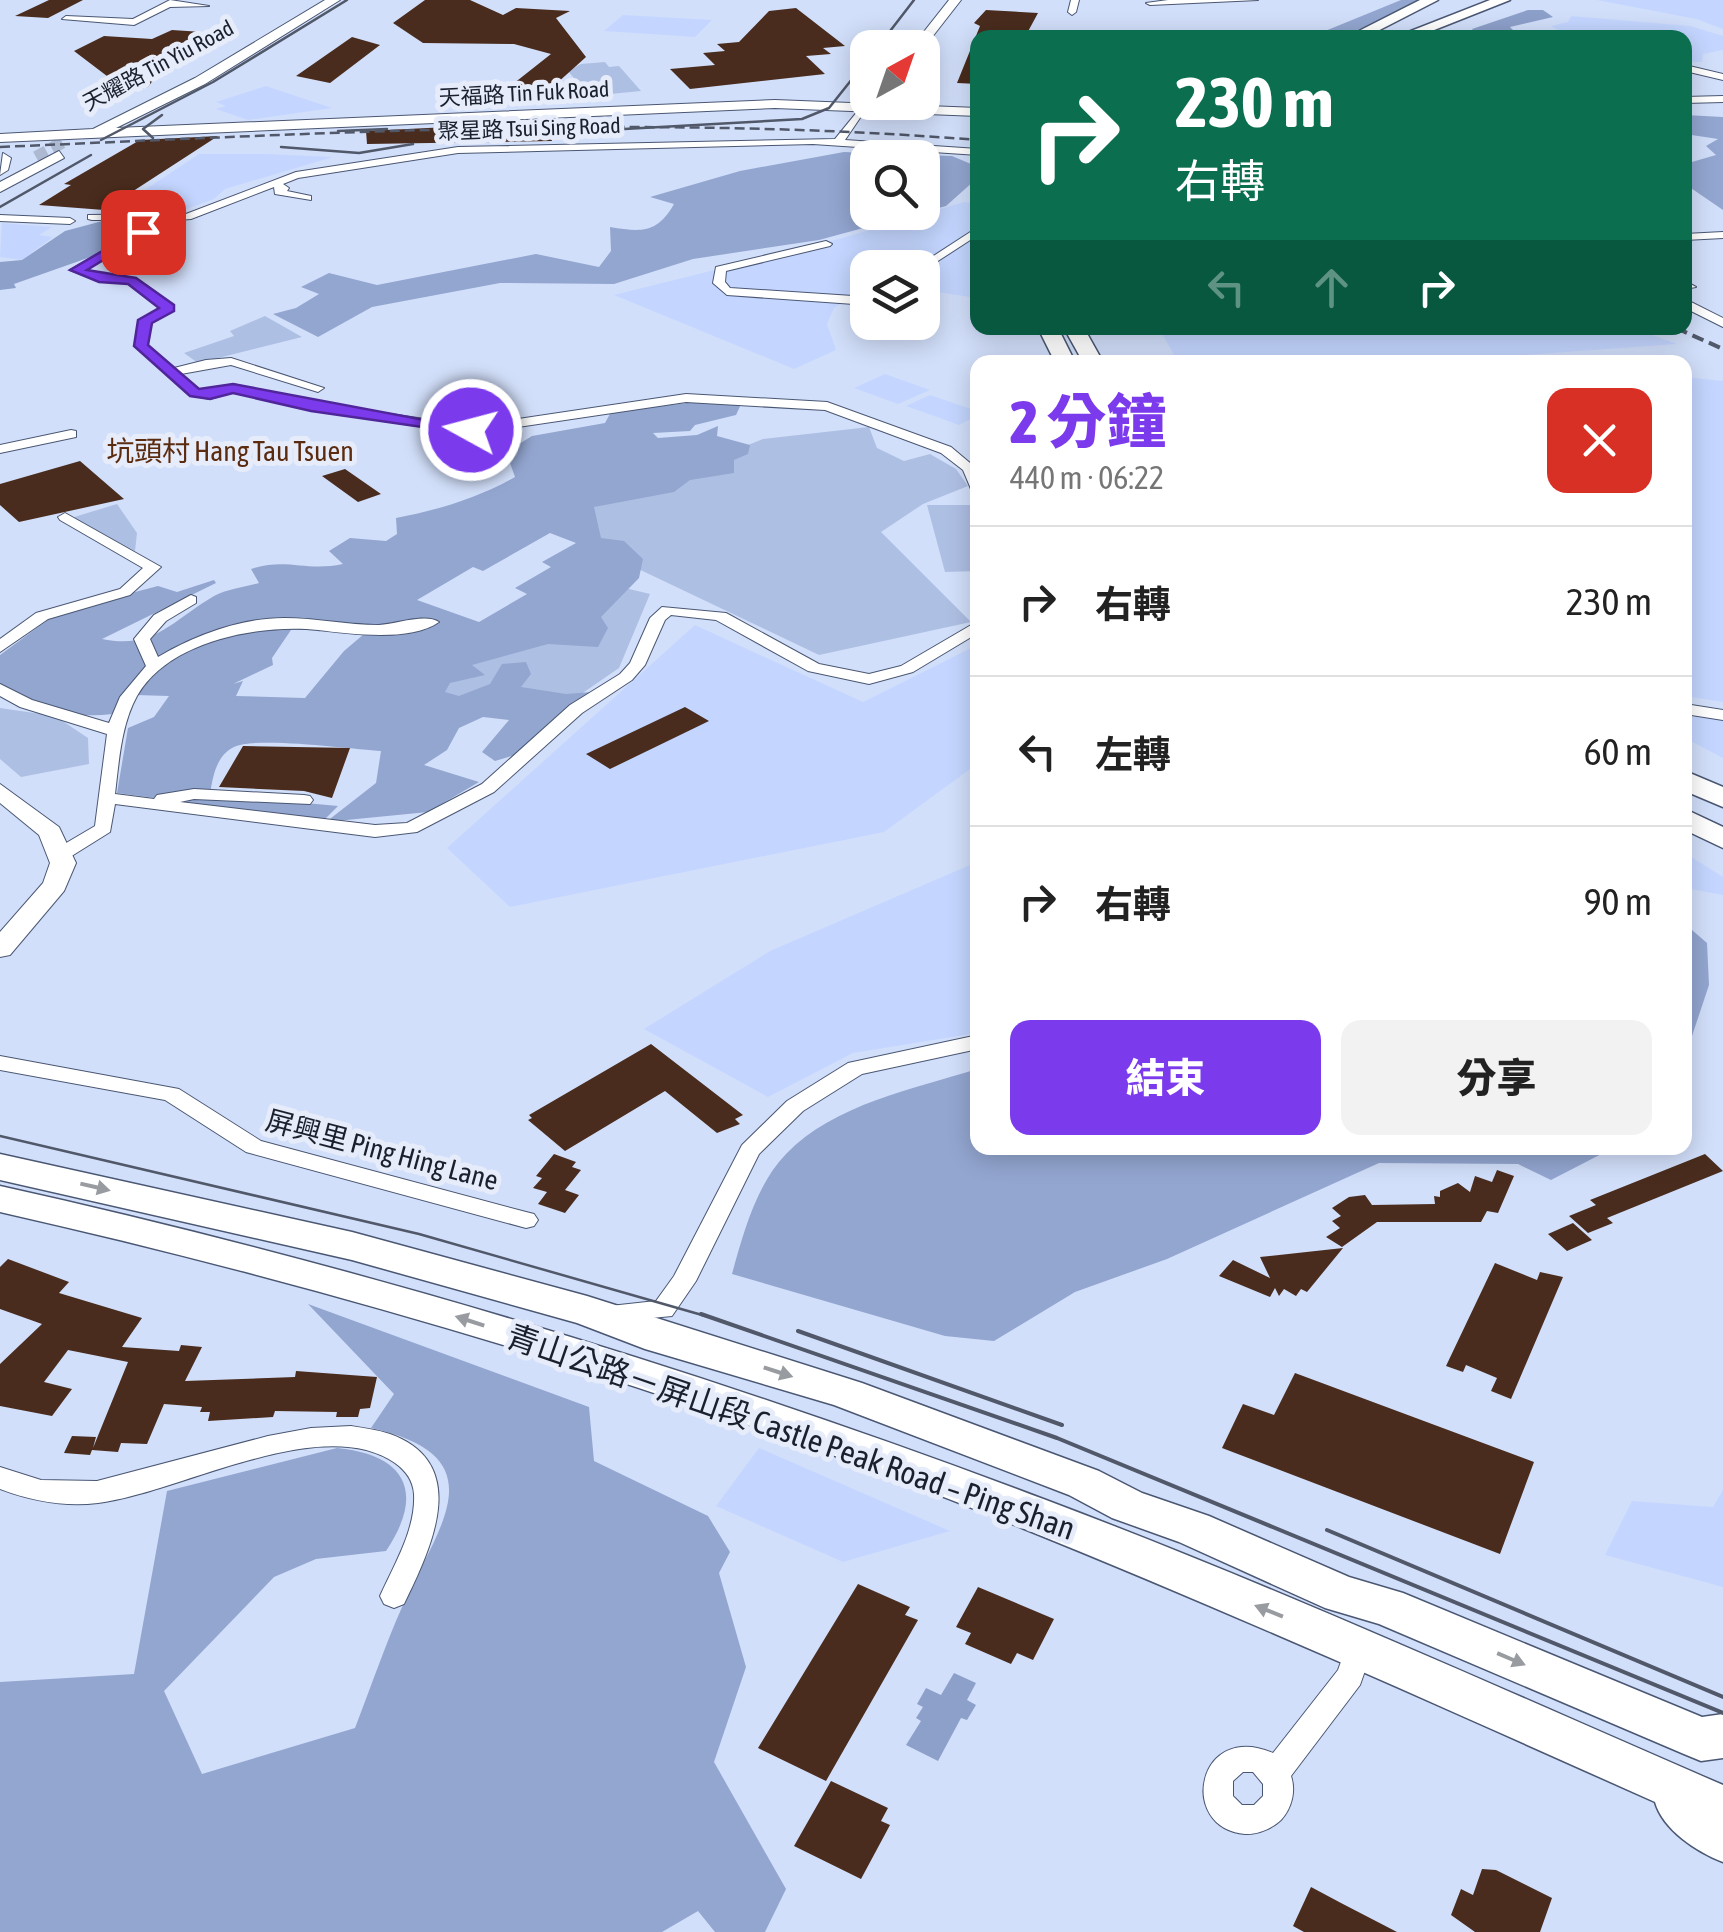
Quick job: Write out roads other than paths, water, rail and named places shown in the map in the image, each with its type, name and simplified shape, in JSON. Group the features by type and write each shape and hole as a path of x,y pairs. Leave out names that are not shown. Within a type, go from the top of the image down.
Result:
{"main road":[{"name":"天耀路 Tin Yiu Road","path":"81,138 116,112 205,69 314,0"},
{"path":"270,29 323,0"},
{"name":"天耀路 Tin Yiu Road","path":"136,120 334,0"},
{"path":"918,30 938,0"},
{"path":"926,30 956,0"},
{"path":"1370,30 1445,0"},
{"path":"1394,30 1460,0"},
{"path":"1416,30 1493,0"},
{"path":"1426,30 1477,5 1503,0"},
{"path":"1389,30 1430,4"},
{"name":"天福路 Tin Fuk Road","path":"81,138 136,120 777,98 850,101"},
{"name":"天福路 Tin Fuk Road","path":"81,138 850,101"},
{"name":"天福路 Tin Fuk Road","path":"940,104 970,108"},
{"name":"天福路 Tin Fuk Road","path":"940,106 970,108"},
{"path":"0,134 70,124 116,112"},
{"path":"0,134 81,138"},
{"path":"1692,769 1723,781"},
{"path":"1692,783 1723,798"},
{"path":"1692,801 1723,815"},
{"path":"1692,822 1723,840"},
{"name":"青山公路－屏山段 Castle Peak Road – Ping Shan","path":"0,1167 334,1242 599,1315 660,1338 674,1326 1084,1483 1144,1513 1184,1525 1342,1594 1397,1612 1716,1742"},
{"name":"青山公路－屏山段 Castle Peak Road – Ping Shan","path":"0,1199 165,1236 355,1286 664,1382 1035,1514 1359,1648 1723,1809"},
{"path":"1640,1774 1723,1838"}],"street":[{"path":"1072,12 1075,0"},
{"path":"1150,3 1254,0"},
{"path":"66,20 136,21 172,2 205,6"},
{"path":"1692,70 1723,77"},
{"path":"1692,100 1723,99"},
{"path":"839,141 850,119"},
{"path":"0,188 81,138"},
{"name":"聚星路 Tsui Sing Road","path":"0,218 83,223 92,217 179,220 272,182 364,161 458,150 839,141 970,151"},
{"path":"1,167 36,156"},
{"path":"272,182 284,188 280,192 307,198"},
{"path":"179,220 76,270 99,278 131,280 169,308 145,320 141,346 195,392 210,395 233,388 311,406 471,430 489,424 516,426 640,402 772,400 846,411 946,450 970,470"},
{"path":"940,256 970,237"},
{"path":"1692,238 1721,243"},
{"path":"826,244 720,269 719,282 727,291 850,301"},
{"path":"1692,306 1723,322"},
{"path":"174,372 223,362 241,363 271,377 318,388"},
{"path":"0,450 70,434"},
{"path":"0,648 42,616 124,592 153,567 143,557 110,546 65,518"},
{"path":"153,665 142,640 160,618 191,600"},
{"path":"106,798 375,831 411,828 488,788 576,708 626,677 638,665 658,618 668,610 720,616 814,668 850,678 869,679 906,669 970,631"},
{"path":"0,948 55,885 63,853 104,828 113,731 134,685 153,665 231,631 274,624 368,632 431,622"},
{"path":"0,689 24,705 87,719 113,731"},
{"path":"1692,711 1723,715"},
{"path":"0,791 50,832 63,853"},
{"path":"146,802 194,794 304,800"},
{"path":"674,1326 687,1276 750,1150 796,1106 856,1068 970,1044"},
{"name":"屏興里 Ping Hing Lane","path":"0,1063 172,1094 254,1147 526,1220"},
{"path":"0,1478 23,1488 66,1494 112,1490 304,1440 340,1433 374,1437 402,1450 421,1472 428,1498 422,1528 394,1596"},
{"path":"1274,1775 1350,1676 1359,1648"}],"tunnel":[{"path":"36,157 65,141"}],"tram line":[{"path":"101,140 213,82 347,0"},
{"path":"891,30 914,0"},
{"path":"552,133 802,119 829,108 850,82"},
{"path":"153,138 143,129 162,115"},
{"path":"338,131 387,129"},
{"path":"281,147 359,153 413,144"},
{"path":"0,207 91,155"},
{"path":"0,1136 419,1234 709,1317"},
{"path":"701,1314 1057,1438 1723,1713"},
{"path":"798,1331 1062,1425"},
{"path":"1327,1530 1723,1697"}],"railway":[{"path":"0,147 611,127 856,132 970,139"},
{"path":"1692,335 1723,349"}],"district":[{"name":"坑頭村 Hang Tau Tsuen","path":"230,451"}]}
